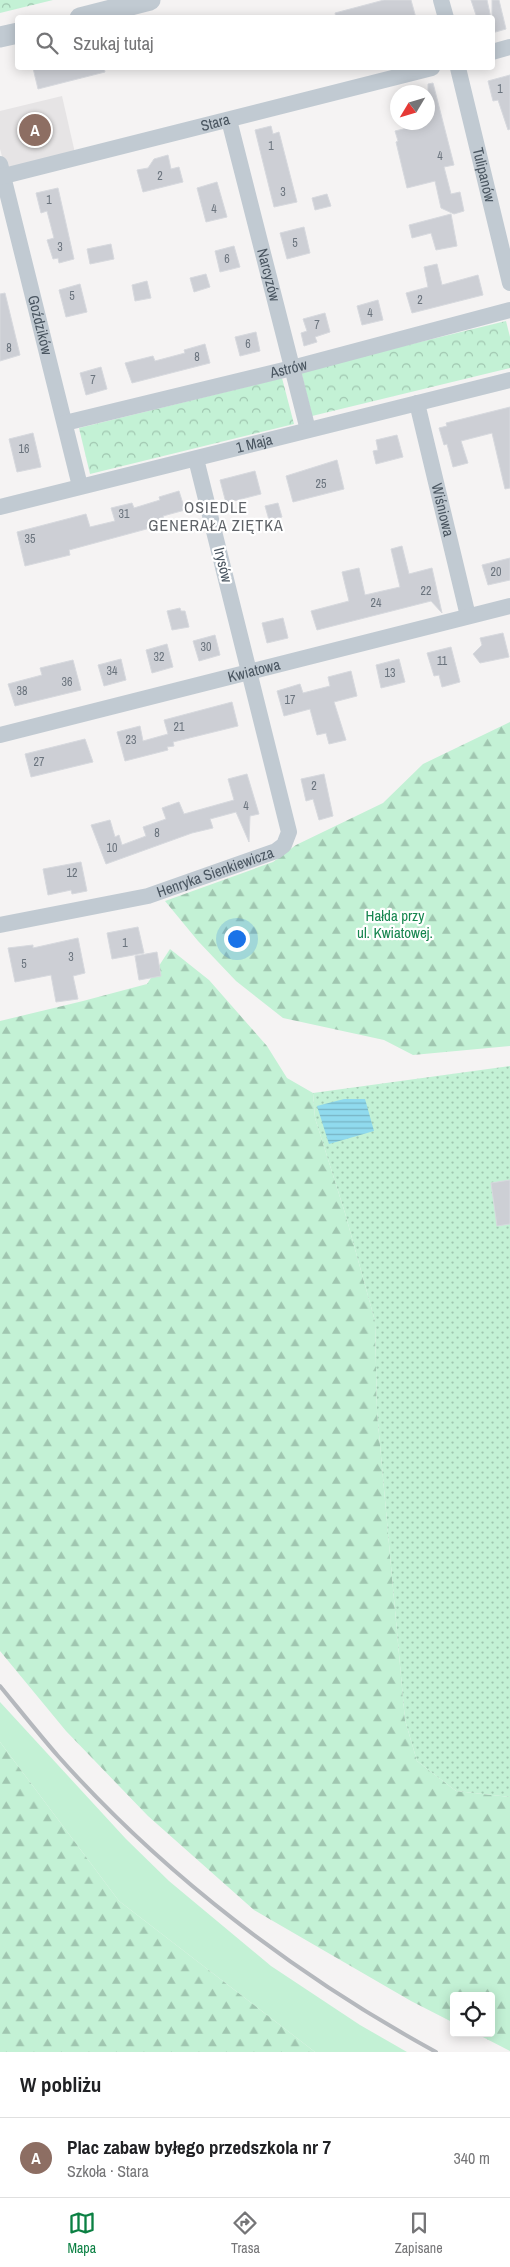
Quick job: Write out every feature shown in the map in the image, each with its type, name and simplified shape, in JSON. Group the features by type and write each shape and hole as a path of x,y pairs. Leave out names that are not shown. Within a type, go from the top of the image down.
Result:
{"street":[{"path":"92,15 150,0"},
{"path":"441,0 445,15"},
{"path":"0,38 15,34"},
{"path":"495,51 510,47"},
{"name":"Stara","path":"1,172 229,120 424,70"},
{"name":"Tulipanów","path":"458,70 510,283"},
{"name":"Narcyzów","path":"229,120 308,430"},
{"name":"Goździków","path":"1,172 80,486"},
{"name":"Astrów","path":"65,423 292,368 510,310"},
{"name":"1 Maja","path":"0,507 510,380"},
{"name":"Wiśniowa","path":"416,403 468,616"},
{"name":"Irysów","path":"196,459 249,672"},
{"name":"Kwiatowa","path":"0,735 510,606"},
{"name":"Henryka Sienkiewicza","path":"0,924 148,896 276,851 284,845 289,832 249,672"}],"shaded area":[{"path":"62,96 75,153 6,171 0,149 0,111"}],"green space":[{"path":"0,0 53,0 0,13"},
{"path":"506,321 510,337 510,368 312,416 301,371"},
{"path":"282,378 294,424 90,474 79,428"},
{"name":"Hałda przy ul. Kwiatowej.","path":"510,722 510,1046 413,1055 384,1040 283,1018 236,981 198,941 165,901 273,862 296,845 383,803 423,764"},
{"path":"170,949 209,980 267,1046 287,1078 313,1093 315,1118 345,1213 375,1321 377,1412 405,1720 417,1761 456,1791 510,1797 510,2051 483,2037 495,2037 495,1992 450,1992 450,2021 411,2001 254,1910 148,1816 66,1731 0,1651 0,1021 147,984"},
{"path":"510,1066 510,1797 456,1791 417,1761 405,1720 377,1412 375,1321 345,1213 315,1118 313,1093"},
{"path":"0,1702 126,1839 169,1881 271,1966 360,2025 407,2052 315,2052 119,1901 0,1742"},
{"path":"0,1742 119,1901 315,2052 0,2052"}],"water":[{"path":"344,1099 365,1099 374,1131 329,1144 317,1106"}],"building":[{"path":"384,0 411,0 415,15 335,15 335,13"},
{"path":"471,0 487,0 490,15 476,15"},
{"path":"492,0 499,0 506,29 495,32 495,15 492,15"},
{"path":"33,70 104,70 105,72 38,89"},
{"path":"510,75 510,129 508,130 498,100 493,101 488,81"},
{"path":"435,91 454,165 444,167 451,194 460,192 464,211 454,214 441,208 435,181 407,188 395,131 435,130"},
{"path":"271,126 273,134 279,132 297,202 274,207 255,130"},
{"path":"168,155 171,169 179,167 183,182 143,192 137,170 148,168 154,159"},
{"path":"217,182 227,217 206,222 197,188"},
{"path":"58,188 74,259 59,263 58,258 53,259 47,240 54,238 47,211 41,213 36,193"},
{"path":"327,194 331,206 315,210 312,198"},
{"path":"451,214 457,246 436,250 431,233 412,238 409,225"},
{"path":"304,227 310,253 287,259 280,233"},
{"path":"111,244 114,259 90,264 87,249"},
{"path":"234,246 240,267 220,272 215,251"},
{"path":"437,264 442,285 478,275 483,295 412,313 406,293 428,287 424,267"},
{"path":"206,274 210,287 194,292 190,278"},
{"path":"147,281 151,298 135,301 132,285"},
{"path":"80,284 87,312 66,317 59,290"},
{"path":"5,293 20,355 0,361 0,294"},
{"path":"378,300 383,320 362,325 357,306"},
{"path":"325,313 330,332 315,337 317,342 304,346 301,333 307,331 303,319"},
{"path":"256,332 260,351 240,356 235,337"},
{"path":"205,344 210,363 132,383 125,363 153,356 155,361 185,353 184,350"},
{"path":"101,367 107,389 86,395 80,373"},
{"path":"510,407 510,488 505,489 492,433 461,441 468,463 453,467 447,444 444,445 439,428 447,426 446,423"},
{"path":"33,433 41,467 17,472 9,439"},
{"path":"397,435 403,457 376,464 373,451 378,450 376,440"},
{"path":"337,460 344,489 293,502 286,476"},
{"path":"255,471 261,494 226,503 220,480"},
{"path":"179,491 185,510 163,516 165,524 69,550 70,555 25,566 17,532 86,514 90,527 115,521 111,508 132,503 134,508 160,500 159,497"},
{"path":"278,503 282,517 269,520 265,506"},
{"path":"402,546 409,574 432,568 442,613 431,601 317,630 311,611 349,601 342,572 359,568 365,595 400,587 391,549"},
{"path":"510,558 510,580 488,585 482,565"},
{"path":"180,608 181,611 185,611 189,627 172,630 167,611"},
{"path":"283,618 288,638 267,643 262,623"},
{"path":"503,633 509,657 480,663 473,654 482,645 480,638"},
{"path":"215,635 220,655 199,661 193,641"},
{"path":"167,644 173,667 152,673 146,650"},
{"path":"451,647 460,682 442,687 439,675 434,676 427,653"},
{"path":"121,659 126,680 104,686 98,665"},
{"path":"399,659 405,682 381,688 376,665"},
{"path":"73,660 81,690 15,706 8,684 42,675 40,668"},
{"path":"351,671 357,696 334,702 346,740 329,744 326,733 317,735 310,709 284,716 277,691 300,684 303,693 330,686 328,677"},
{"path":"232,702 238,726 173,742 174,746 167,747 168,750 125,761 117,732 140,726 143,741 168,734 164,720"},
{"path":"85,739 93,762 31,777 25,754"},
{"path":"247,774 259,814 250,816 249,842 236,812 210,819 213,828 192,833 106,864 91,825 110,820 115,837 119,835 122,845 146,836 143,827 166,819 162,808 179,802 184,814 234,800 228,779"},
{"path":"324,774 333,816 319,820 313,799 306,801 301,779"},
{"path":"81,862 87,891 72,894 71,890 48,895 43,869"},
{"path":"138,927 144,953 112,959 107,933"},
{"path":"78,938 85,973 73,976 78,999 56,1002 51,975 15,982 8,948 33,945 33,948"},
{"path":"157,952 161,976 139,980 135,956"},
{"path":"510,1180 510,1224 497,1226 491,1183"}],"railway":[{"path":"0,1686 58,1756 99,1800 142,1842 188,1882 283,1956 333,1990 436,2052"}],"place":[{"name":"Plac zabaw byłego przedszkola nr 7","path":"35,130"}],"district":[{"name":"OSIEDLE GENERAŁA ZIĘTKA","path":"216,516"}]}
